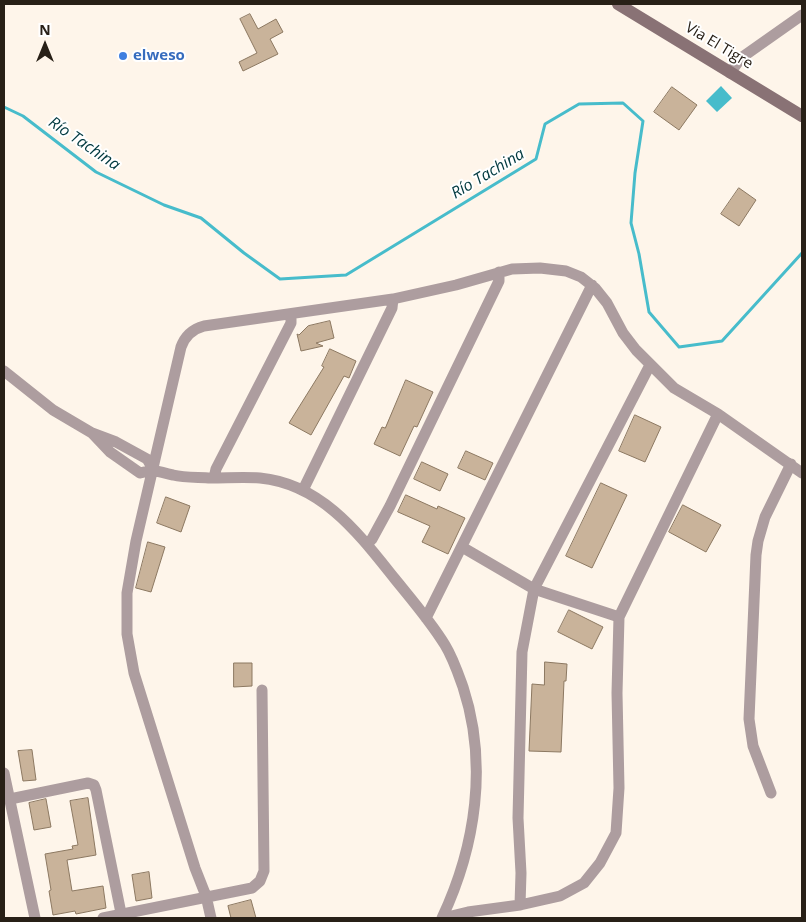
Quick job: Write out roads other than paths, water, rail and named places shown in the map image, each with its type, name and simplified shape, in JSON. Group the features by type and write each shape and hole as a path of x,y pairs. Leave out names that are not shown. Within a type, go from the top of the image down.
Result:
{"street":[{"name":"Via El Tigre","path":"618,4 802,116"},
{"path":"730,73 741,58 802,15"},
{"path":"211,918 206,896 195,868 134,673 127,634 128,593 136,541 181,348 188,334 198,327 393,299 456,285 499,272 526,268 553,269 574,274 592,286 607,304 623,333 650,365 674,388 718,414 802,473"},
{"path":"367,544 372,539 390,506 499,281 499,272"},
{"path":"426,618 592,286"},
{"path":"303,490 392,308 393,299"},
{"path":"214,478 216,469 291,322 291,314"},
{"path":"520,906 521,873 518,818 522,652 534,590 650,365"},
{"path":"4,371 53,410 92,433 110,452 140,473 154,469 174,476 261,478 303,490 322,501 339,515 367,544 446,646 458,673 469,706 475,736 477,765 475,808 454,892 442,918"},
{"path":"442,918 468,912 520,906 560,896 584,883 600,863 616,833 619,788 617,693 619,617 718,414"},
{"path":"771,793 754,746 749,719 756,555 765,517 791,464"},
{"path":"462,548 534,590 619,617"},
{"path":"103,918 121,917 206,896 252,888 260,881 264,871 262,690"},
{"path":"4,773 35,918"},
{"path":"10,799 88,782 94,785 121,917"}],"water":[{"path":"721,86 732,98 717,112 706,101"}],"waterway":[{"name":"Río Tachina","path":"4,107 23,116 96,172 164,205 201,218 280,279 346,275 536,159 545,124 579,104 623,103 643,121 635,173 631,223 639,254 649,312 679,347 722,341 802,253"}],"place":[{"name":"elweso","path":"123,56"}]}
